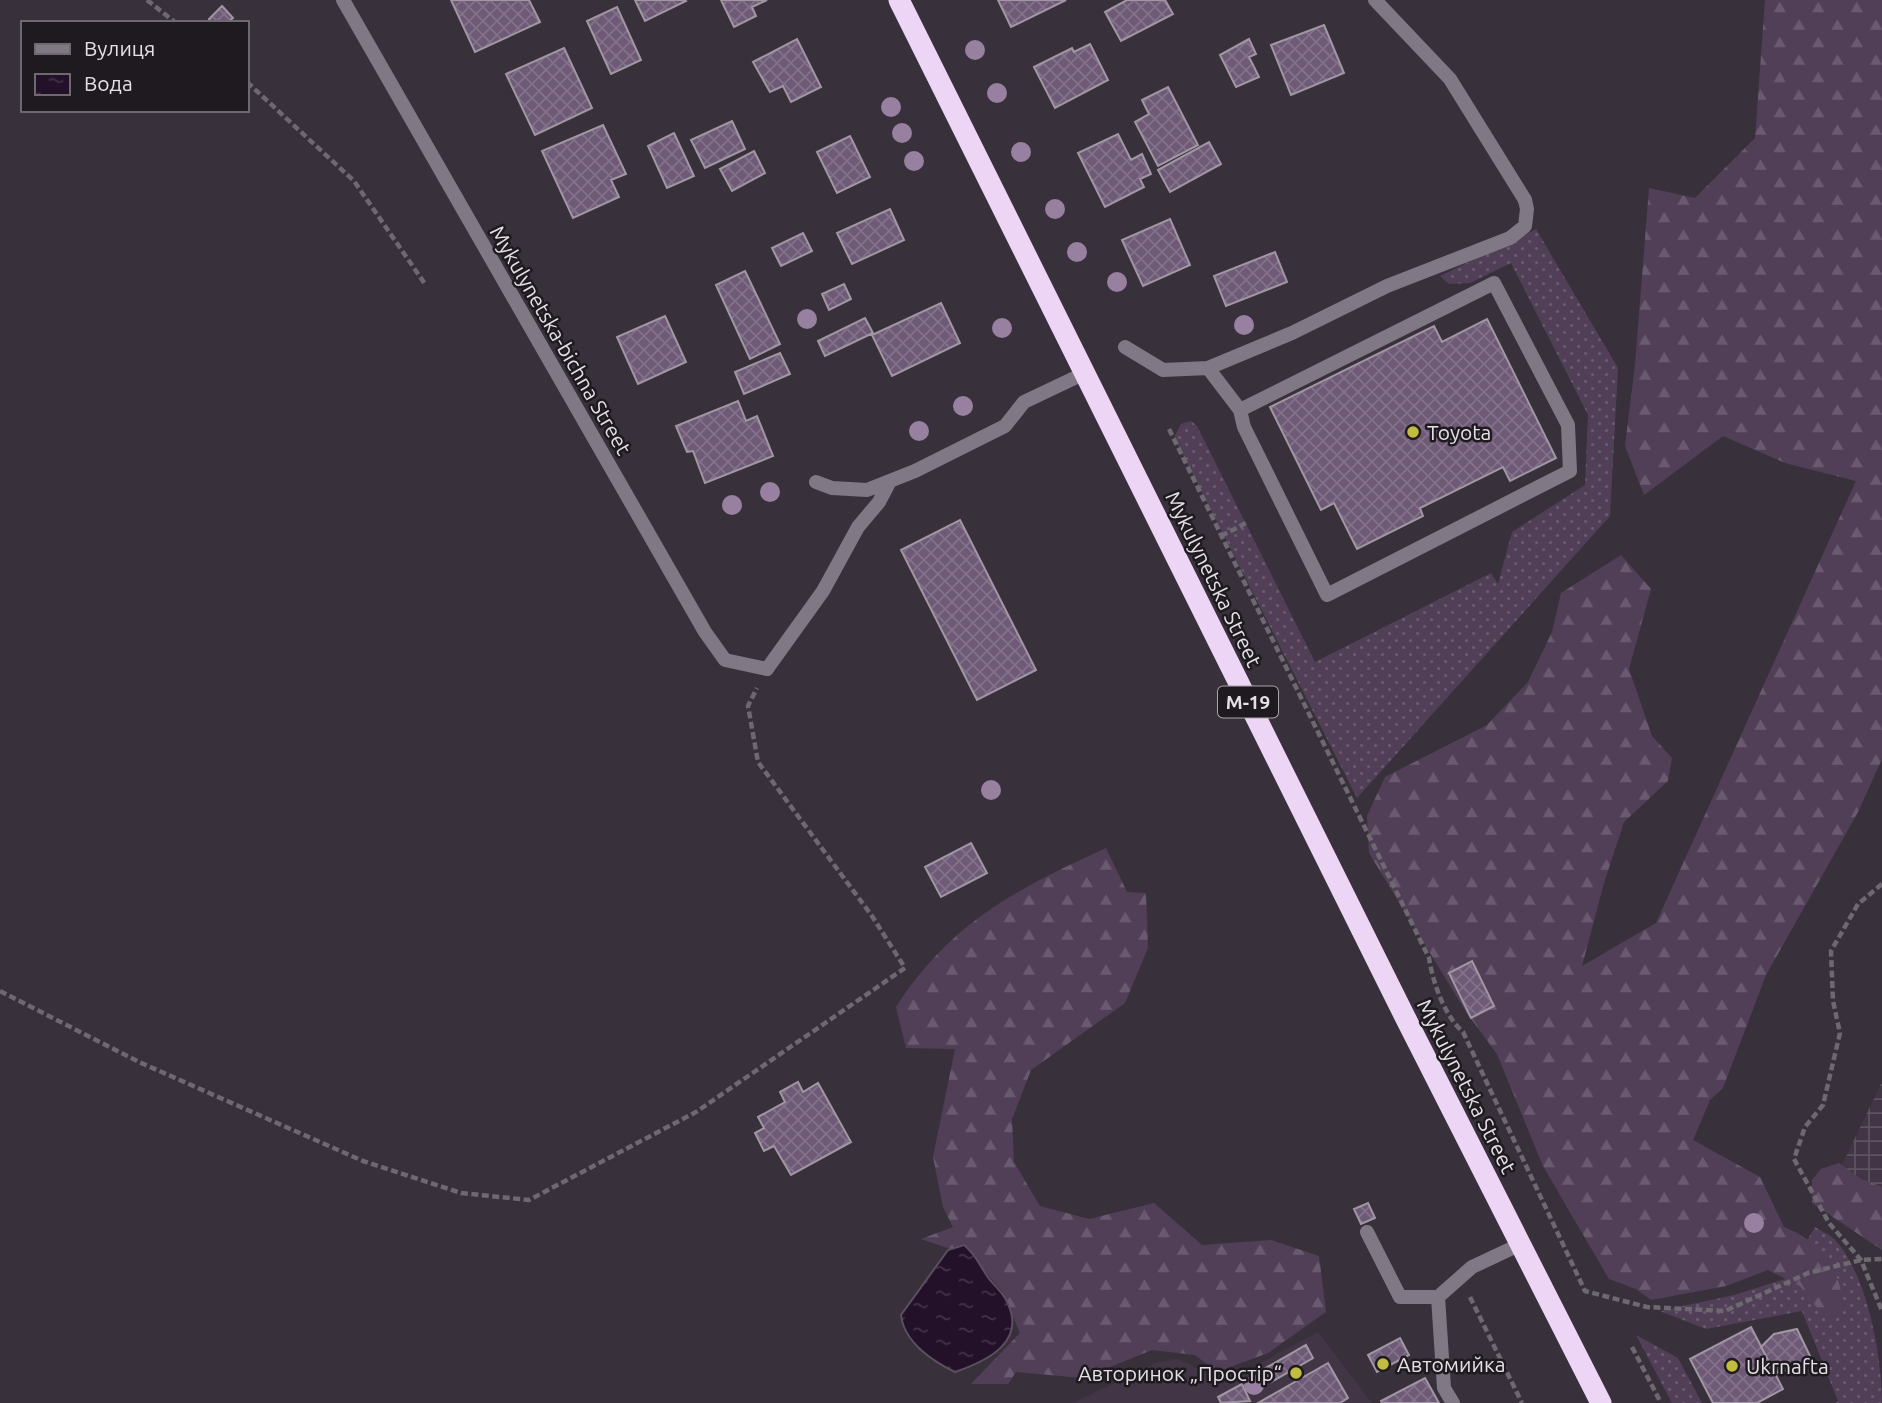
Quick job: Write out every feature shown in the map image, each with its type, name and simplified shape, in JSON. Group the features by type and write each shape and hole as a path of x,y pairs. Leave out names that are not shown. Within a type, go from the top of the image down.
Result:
{"highway":[{"name":"Mykulynetska Street","path":"899,0 1601,1403"}],"street":[{"name":"Mykulynetska-bichna Street","path":"343,0 705,632 725,660 767,669"},
{"path":"1125,347 1163,370 1208,368 1292,333 1387,286 1510,238 1525,226 1525,200 1450,79 1375,0"},
{"path":"1208,368 1240,411 1244,427 1326,595 1570,471 1569,425 1494,283 1240,411"},
{"path":"816,482 832,488 867,490 890,481 969,446 1005,426 1024,402 1085,373"},
{"path":"767,669 823,591 858,527 879,502 890,481"},
{"path":"1367,1232 1399,1297 1438,1297 1472,1267 1521,1244"},
{"path":"1438,1297 1444,1388 1453,1403"}],"path":[{"path":"148,0 174,21"},
{"path":"248,83 354,181 425,284"},
{"path":"1169,429 1429,958 1432,978 1452,1023 1463,1032 1585,1291 1647,1307 1725,1311 1808,1273 1861,1260 1882,1258"},
{"path":"1221,536 1246,523"},
{"path":"0,991 139,1062 363,1161 461,1193 529,1200 696,1112 905,968 872,916 758,762 748,706 767,669"},
{"path":"1882,884 1858,904 1831,951 1833,1001 1840,1033 1824,1105 1805,1127 1794,1159 1829,1223 1861,1260 1882,1311"},
{"path":"1461,1279 1522,1403"},
{"path":"1632,1347 1661,1403"}],"shaded area":[{"path":"1882,1082 1882,1211 1828,1194"},
{"name":"Авторинок „Простір“","path":"1318,1332 1372,1403 1073,1403 1156,1363 1179,1359 1224,1383"}],"green space":[{"path":"1765,0 1882,0 1882,759 1858,812 1766,975 1723,1088 1710,1100 1693,1140 1760,1177 1784,1227 1808,1240 1826,1256 1837,1277 1843,1303 1827,1321 1800,1286 1768,1270 1726,1286 1651,1300 1636,1289 1609,1279 1543,1166 1497,1054 1466,1012 1369,853 1367,816 1385,777 1487,725 1528,682 1552,632 1561,593 1621,555 1651,589 1629,669 1652,736 1672,758 1668,781 1624,822 1604,883 1582,966 1656,923 1856,481 1785,463 1723,436 1644,495 1625,446 1635,365 1649,188 1695,198 1755,138"},
{"path":"1536,229 1618,368 1610,516 1357,798 1174,437 1181,424 1191,421 1197,426 1315,662 1491,573 1498,584 1512,532 1585,485 1588,415 1511,263 1470,283 1449,284 1440,276"},
{"path":"1106,848 1127,892 1146,893 1148,948 1125,1003 1031,1070 1012,1119 1014,1162 1040,1206 1089,1219 1154,1203 1202,1245 1271,1240 1319,1256 1326,1312 1268,1353 1217,1372 1195,1355 1152,1350 1083,1378 1016,1372 1008,1384 971,1384 1020,1333 1002,1291 971,1256 921,1239 953,1227 943,1207 933,1157 955,1049 906,1048 896,1007 917,977 940,952 988,911 1043,878"},
{"path":"1839,1163 1861,1179 1882,1187 1882,1250 1812,1203 1812,1180 1821,1169"},
{"path":"1815,1227 1832,1237 1846,1254 1864,1293 1876,1340 1882,1403 1835,1403 1838,1401 1802,1311 1706,1329 1660,1311 1734,1295 1785,1279"},
{"path":"1636,1335 1678,1358 1702,1403 1672,1403"}],"water":[{"path":"964,1245 1005,1298 1012,1316 1012,1328 1008,1339 991,1356 955,1372 920,1350 907,1334 901,1315 948,1250"}],"building":[{"path":"451,0 529,0 540,22 475,52"},
{"path":"635,0 685,0 686,1 645,21"},
{"path":"721,0 767,0 752,7 756,16 734,27"},
{"path":"998,0 1066,0 1011,27"},
{"path":"1127,0 1165,0 1173,14 1121,41 1105,12"},
{"path":"222,6 233,18 229,21 209,19"},
{"path":"617,7 641,60 611,74 587,21"},
{"path":"1324,25 1344,73 1291,95 1271,45"},
{"path":"797,39 821,87 791,102 783,86 770,92 753,62"},
{"path":"1249,39 1256,54 1249,57 1259,77 1236,87 1220,55"},
{"path":"1090,44 1108,80 1055,108 1034,67 1072,48 1074,52"},
{"path":"564,48 592,108 535,135 506,74"},
{"path":"1168,87 1198,145 1158,166 1135,122 1149,114 1142,100"},
{"path":"732,121 745,149 705,168 691,140"},
{"path":"603,125 626,174 611,180 619,197 573,218 542,151"},
{"path":"674,133 694,176 667,188 648,146"},
{"path":"1118,134 1131,160 1142,154 1151,174 1140,179 1144,187 1105,207 1078,153"},
{"path":"850,136 870,177 837,193 817,152"},
{"path":"1209,142 1221,164 1170,192 1158,170"},
{"path":"754,151 765,173 732,191 720,169"},
{"path":"890,209 904,240 852,264 837,233"},
{"path":"1170,219 1190,265 1143,286 1122,240"},
{"path":"803,233 812,251 781,266 772,248"},
{"path":"1275,252 1287,282 1226,306 1214,276"},
{"path":"745,271 780,344 750,359 716,285"},
{"path":"844,284 851,299 829,310 822,294"},
{"path":"941,303 960,343 892,376 872,335"},
{"path":"665,316 686,362 638,384 617,337"},
{"path":"865,318 873,333 825,356 818,341"},
{"name":"Toyota","path":"1487,319 1556,458 1510,481 1503,467 1420,508 1423,516 1357,549 1334,503 1321,510 1270,407 1434,326 1442,342"},
{"path":"780,353 790,374 744,394 735,372"},
{"path":"738,401 746,421 757,416 773,456 705,483 693,451 687,452 676,426"},
{"path":"960,520 1036,670 977,700 901,550"},
{"path":"971,843 987,873 941,897 925,867"},
{"path":"1472,961 1494,1006 1471,1018 1449,973"},
{"path":"798,1082 803,1092 818,1083 851,1142 791,1175 774,1146 764,1151 755,1133 764,1128 758,1117 785,1102 780,1092"},
{"path":"1368,1203 1375,1218 1361,1224 1354,1209"},
{"name":"Ukrnafta","path":"1751,1327 1783,1389 1757,1403 1713,1403 1690,1359"},
{"name":"Ukrnafta","path":"1797,1329 1810,1356 1793,1369 1775,1373 1761,1347 1774,1334"},
{"name":"Автомийка","path":"1400,1338 1409,1355 1377,1372 1368,1355"},
{"path":"1306,1345 1313,1358 1271,1382 1264,1369"},
{"path":"1328,1363 1348,1398 1340,1403 1258,1403"},
{"path":"1425,1378 1439,1403 1382,1403 1381,1401"},
{"path":"1242,1384 1250,1401 1221,1403 1218,1397"}],"place":[{"name":"Toyota","path":"1413,432"},
{"name":"Автомийка","path":"1383,1364"},
{"name":"Ukrnafta","path":"1732,1366"},
{"name":"Авторинок „Простір“","path":"1296,1373"}]}
